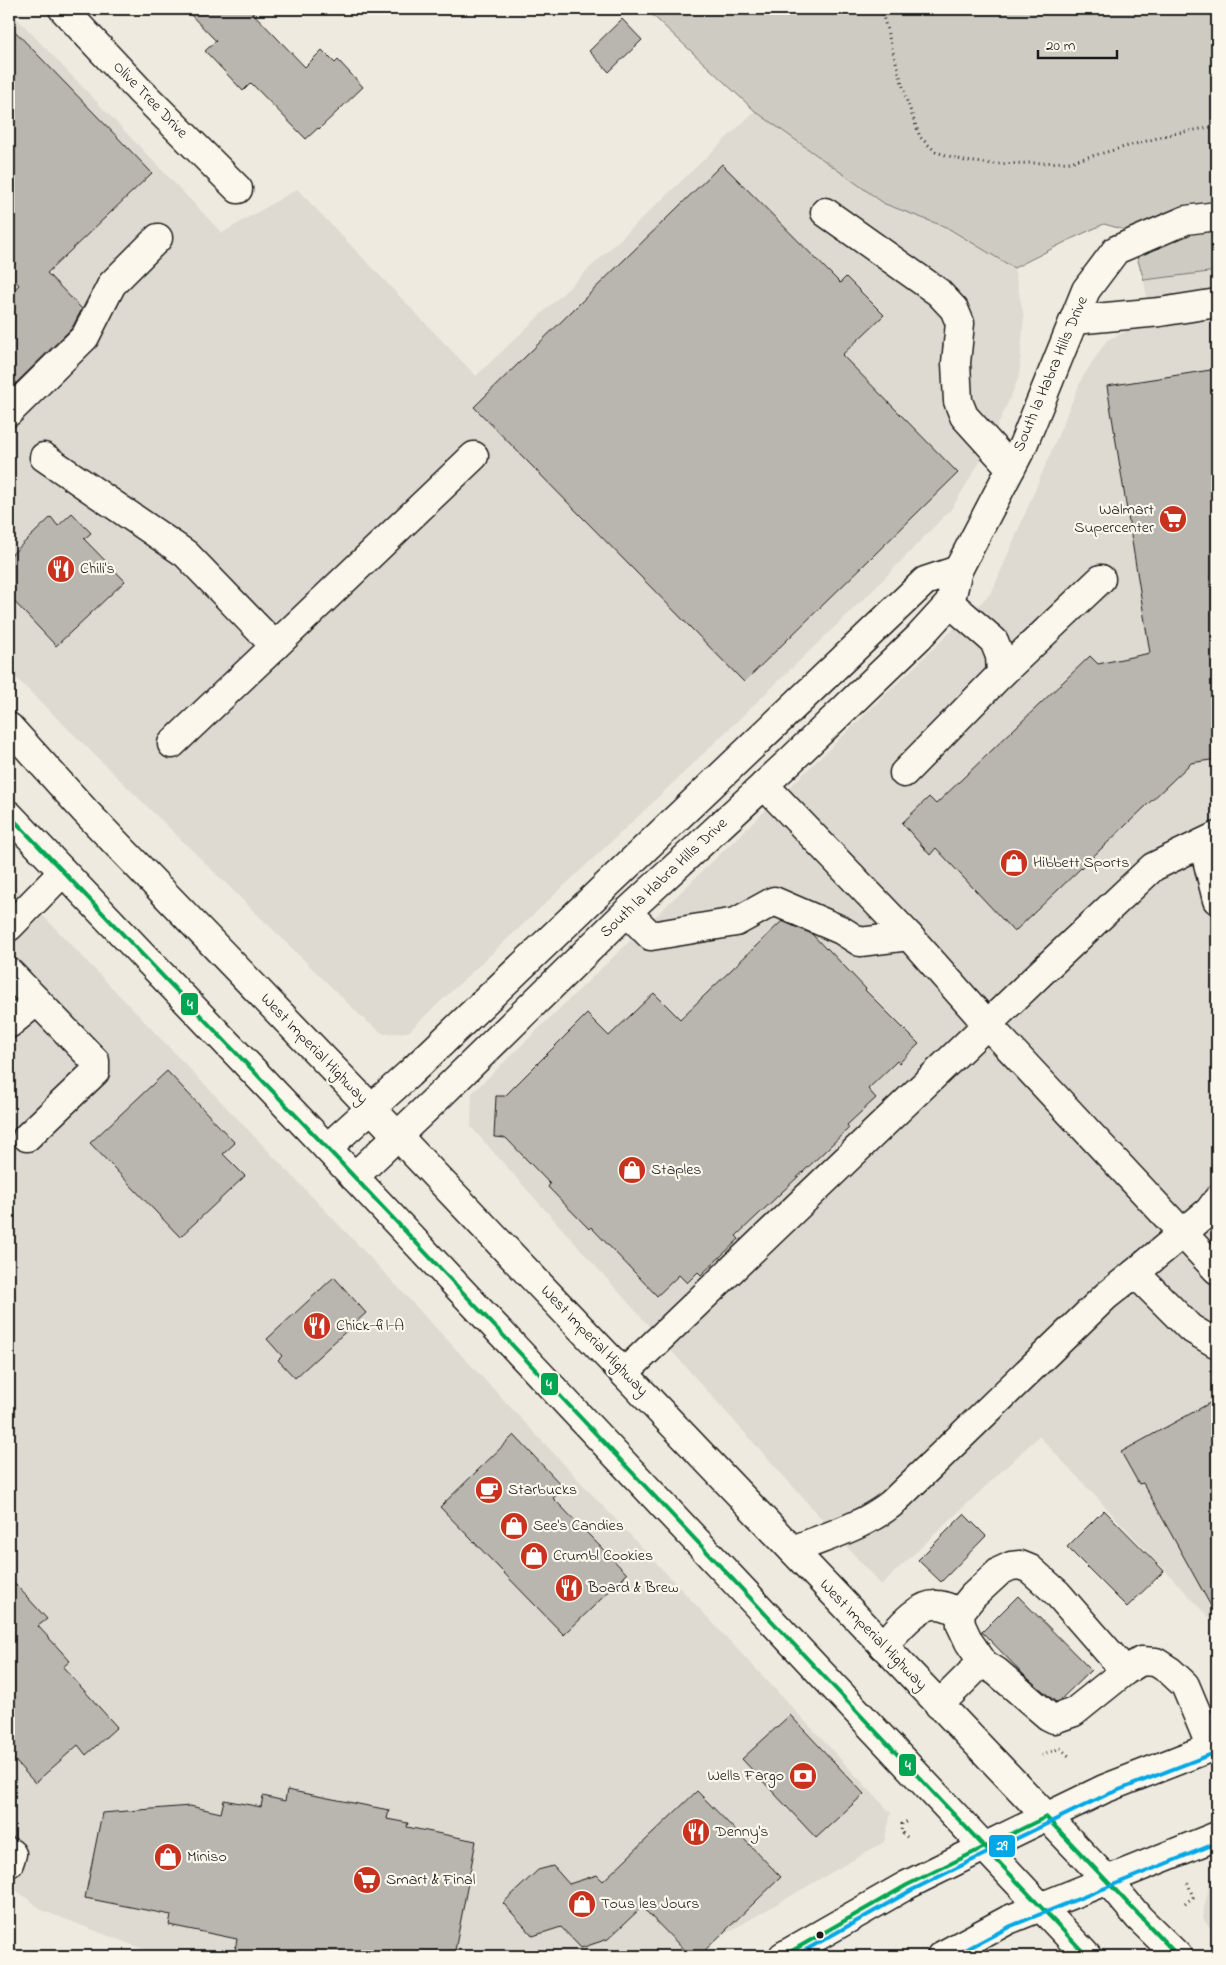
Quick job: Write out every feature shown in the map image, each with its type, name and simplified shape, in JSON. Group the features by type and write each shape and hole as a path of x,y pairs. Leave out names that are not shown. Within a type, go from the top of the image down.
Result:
{"main road":[{"name":"Olive Tree Drive","path":"63,9 139,90 238,189"},
{"path":"825,212 938,292 954,310 960,323 956,363 958,401 964,416 1011,468"},
{"name":"South la Habra Hills Drive","path":"354,1177 627,912 919,637 950,604 958,570 1023,445 1086,290 1116,250 1186,220 1217,216"},
{"path":"9,412 86,337 112,284 158,238"},
{"path":"1074,320 1160,312 1217,303"},
{"path":"172,744 474,456"},
{"path":"44,457 186,554 275,646"},
{"path":"327,1148 925,581 958,570"},
{"path":"904,773 1001,674 1101,579"},
{"path":"950,604 994,641 1000,656 1001,674"},
{"name":"West Imperial Highway","path":"9,727 85,811 793,1550 1107,1880 1139,1918 1178,1956"},
{"path":"764,784 909,936 987,1024 1217,1270"},
{"path":"9,815 327,1148 1087,1956"},
{"path":"624,1373 1153,867 1210,839 1217,900"},
{"path":"9,927 64,872"},
{"path":"627,912 651,936 736,922 774,901 841,930 860,942 909,936"},
{"path":"9,972 95,1061 95,1072 27,1137"},
{"path":"9,1024 37,1001"},
{"path":"793,1550 851,1528 872,1518 891,1504 1106,1296 1209,1211 1217,1200"},
{"path":"1134,1273 1190,1328 1217,1344"},
{"path":"783,1956 907,1885 984,1847 1104,1789 1214,1746 1185,1685 1170,1671 1156,1662 1141,1661 1125,1671 1074,1712 1054,1719 1037,1708 997,1672 984,1664 969,1642 961,1625 960,1612 973,1596 1000,1572 1011,1566 1020,1565 1030,1569 1057,1594 1125,1671"},
{"path":"883,1646 923,1607 939,1604 960,1612"},
{"path":"939,1705 979,1665 984,1664"},
{"path":"942,1956 1008,1920 1217,1836"},
{"path":"9,1852 12,1854 9,1862"}],"path":[{"path":"881,9 907,101 920,137 936,152 964,161 993,164 1070,162 1172,134 1212,127 1217,128"},
{"path":"1042,1756 1060,1748 1070,1757"},
{"path":"907,1837 901,1832 902,1824 910,1820"},
{"path":"1185,1904 1193,1897 1187,1881"}],"shaded area":[{"path":"646,9 1217,9 1217,271 1144,280 1129,231 1104,224 1014,268 946,227 885,204 755,111"},
{"path":"9,10 222,233 297,189 476,376 755,111 885,204 946,227 1014,268 1024,317 1019,377 987,450 952,508 874,589 646,809 408,1032 384,1034 365,1020 9,671"},
{"path":"1217,271 1217,1626 1039,1436 881,1585 471,1127 472,1093 992,592 1082,378 1107,340 1125,332 1148,307 1144,280"},
{"path":"9,880 362,1249 891,1813 884,1842 687,1956 161,1956 44,1911 9,1885"},
{"path":"1217,1875 1217,1935 1202,1918 1211,1877"}],"building":[{"path":"185,9 249,9 305,67 322,50 335,63 338,60 363,87 306,139 251,83 243,91 205,51 216,41"},
{"path":"622,19 642,40 609,72 589,51"},
{"path":"9,25 152,173 47,273 82,309 72,328 9,390 9,295 19,285 9,274"},
{"path":"722,164 840,283 846,277 884,315 842,355 958,473 744,682 474,407"},
{"path":"1217,369 1217,759 1191,763 1014,932 936,848 930,855 902,823 929,797 936,804 1090,656 1098,664 1150,653 1107,386"},
{"name":"Chili's","path":"72,513 91,533 84,539 125,581 56,646 9,596 9,557 51,517 58,526"},
{"path":"782,921 812,934 919,1044 899,1063 897,1061 868,1089 876,1098 847,1125 849,1128 736,1236 739,1239 701,1275 698,1272 687,1283 679,1275 657,1296 591,1227 589,1229 548,1187 550,1184 506,1138 494,1137 496,1096 505,1096 587,1014 609,1036 654,993 680,1019"},
{"path":"167,1071 235,1143 223,1154 245,1176 180,1237 90,1143"},
{"name":"Chick-fil-A","path":"334,1277 366,1313 295,1378 278,1360 282,1356 267,1339"},
{"path":"1217,1399 1217,1617 1143,1483 1139,1484 1121,1452"},
{"path":"514,1435 564,1488 553,1498 627,1574 564,1635 440,1507"},
{"path":"1104,1510 1164,1571 1127,1607 1067,1547"},
{"path":"964,1514 986,1536 941,1582 918,1560"},
{"path":"9,1577 47,1619 38,1626 70,1661 63,1667 117,1727 86,1755 78,1745 35,1783 9,1754"},
{"path":"1018,1596 1091,1670 1059,1701 1056,1702 1025,1676 982,1632"},
{"name":"Wells Fargo","path":"790,1715 864,1794 816,1838 742,1759"},
{"path":"287,1790 389,1810 387,1819 408,1823 407,1827 476,1841 454,1956 234,1956 237,1939 169,1925 171,1915 85,1898 102,1813 190,1806 221,1813 224,1800 261,1807 263,1796 285,1801"},
{"name":"Denny's","path":"697,1791 781,1877 699,1956 690,1956 642,1907 608,1939 581,1948 561,1927 533,1936 503,1903 538,1870 553,1866 569,1884 597,1875 603,1881"}],"transit line":[{"name":"4","path":"9,815 327,1148 1087,1956"},
{"name":"29","path":"795,1956 910,1891 1106,1795 1217,1752"},
{"name":"4","path":"783,1956 907,1885 1046,1817 1178,1956"},
{"name":"29","path":"954,1956 1011,1926 1217,1843"}],"place":[{"name":"Walmart Supercenter","path":"1173,519"},
{"name":"Chili's","path":"61,569"},
{"name":"Hibbett Sports","path":"1014,863"},
{"name":"Staples","path":"632,1170"},
{"name":"Chick-fil-A","path":"317,1326"},
{"name":"Starbucks","path":"489,1490"},
{"name":"See's Candies","path":"514,1526"},
{"name":"Crumbl Cookies","path":"534,1556"},
{"name":"Board & Brew","path":"569,1588"},
{"name":"Wells Fargo","path":"803,1776"},
{"name":"Denny's","path":"696,1832"},
{"name":"Miniso","path":"168,1857"},
{"name":"Smart & Final","path":"367,1880"},
{"name":"Tous les Jours","path":"582,1904"}]}
